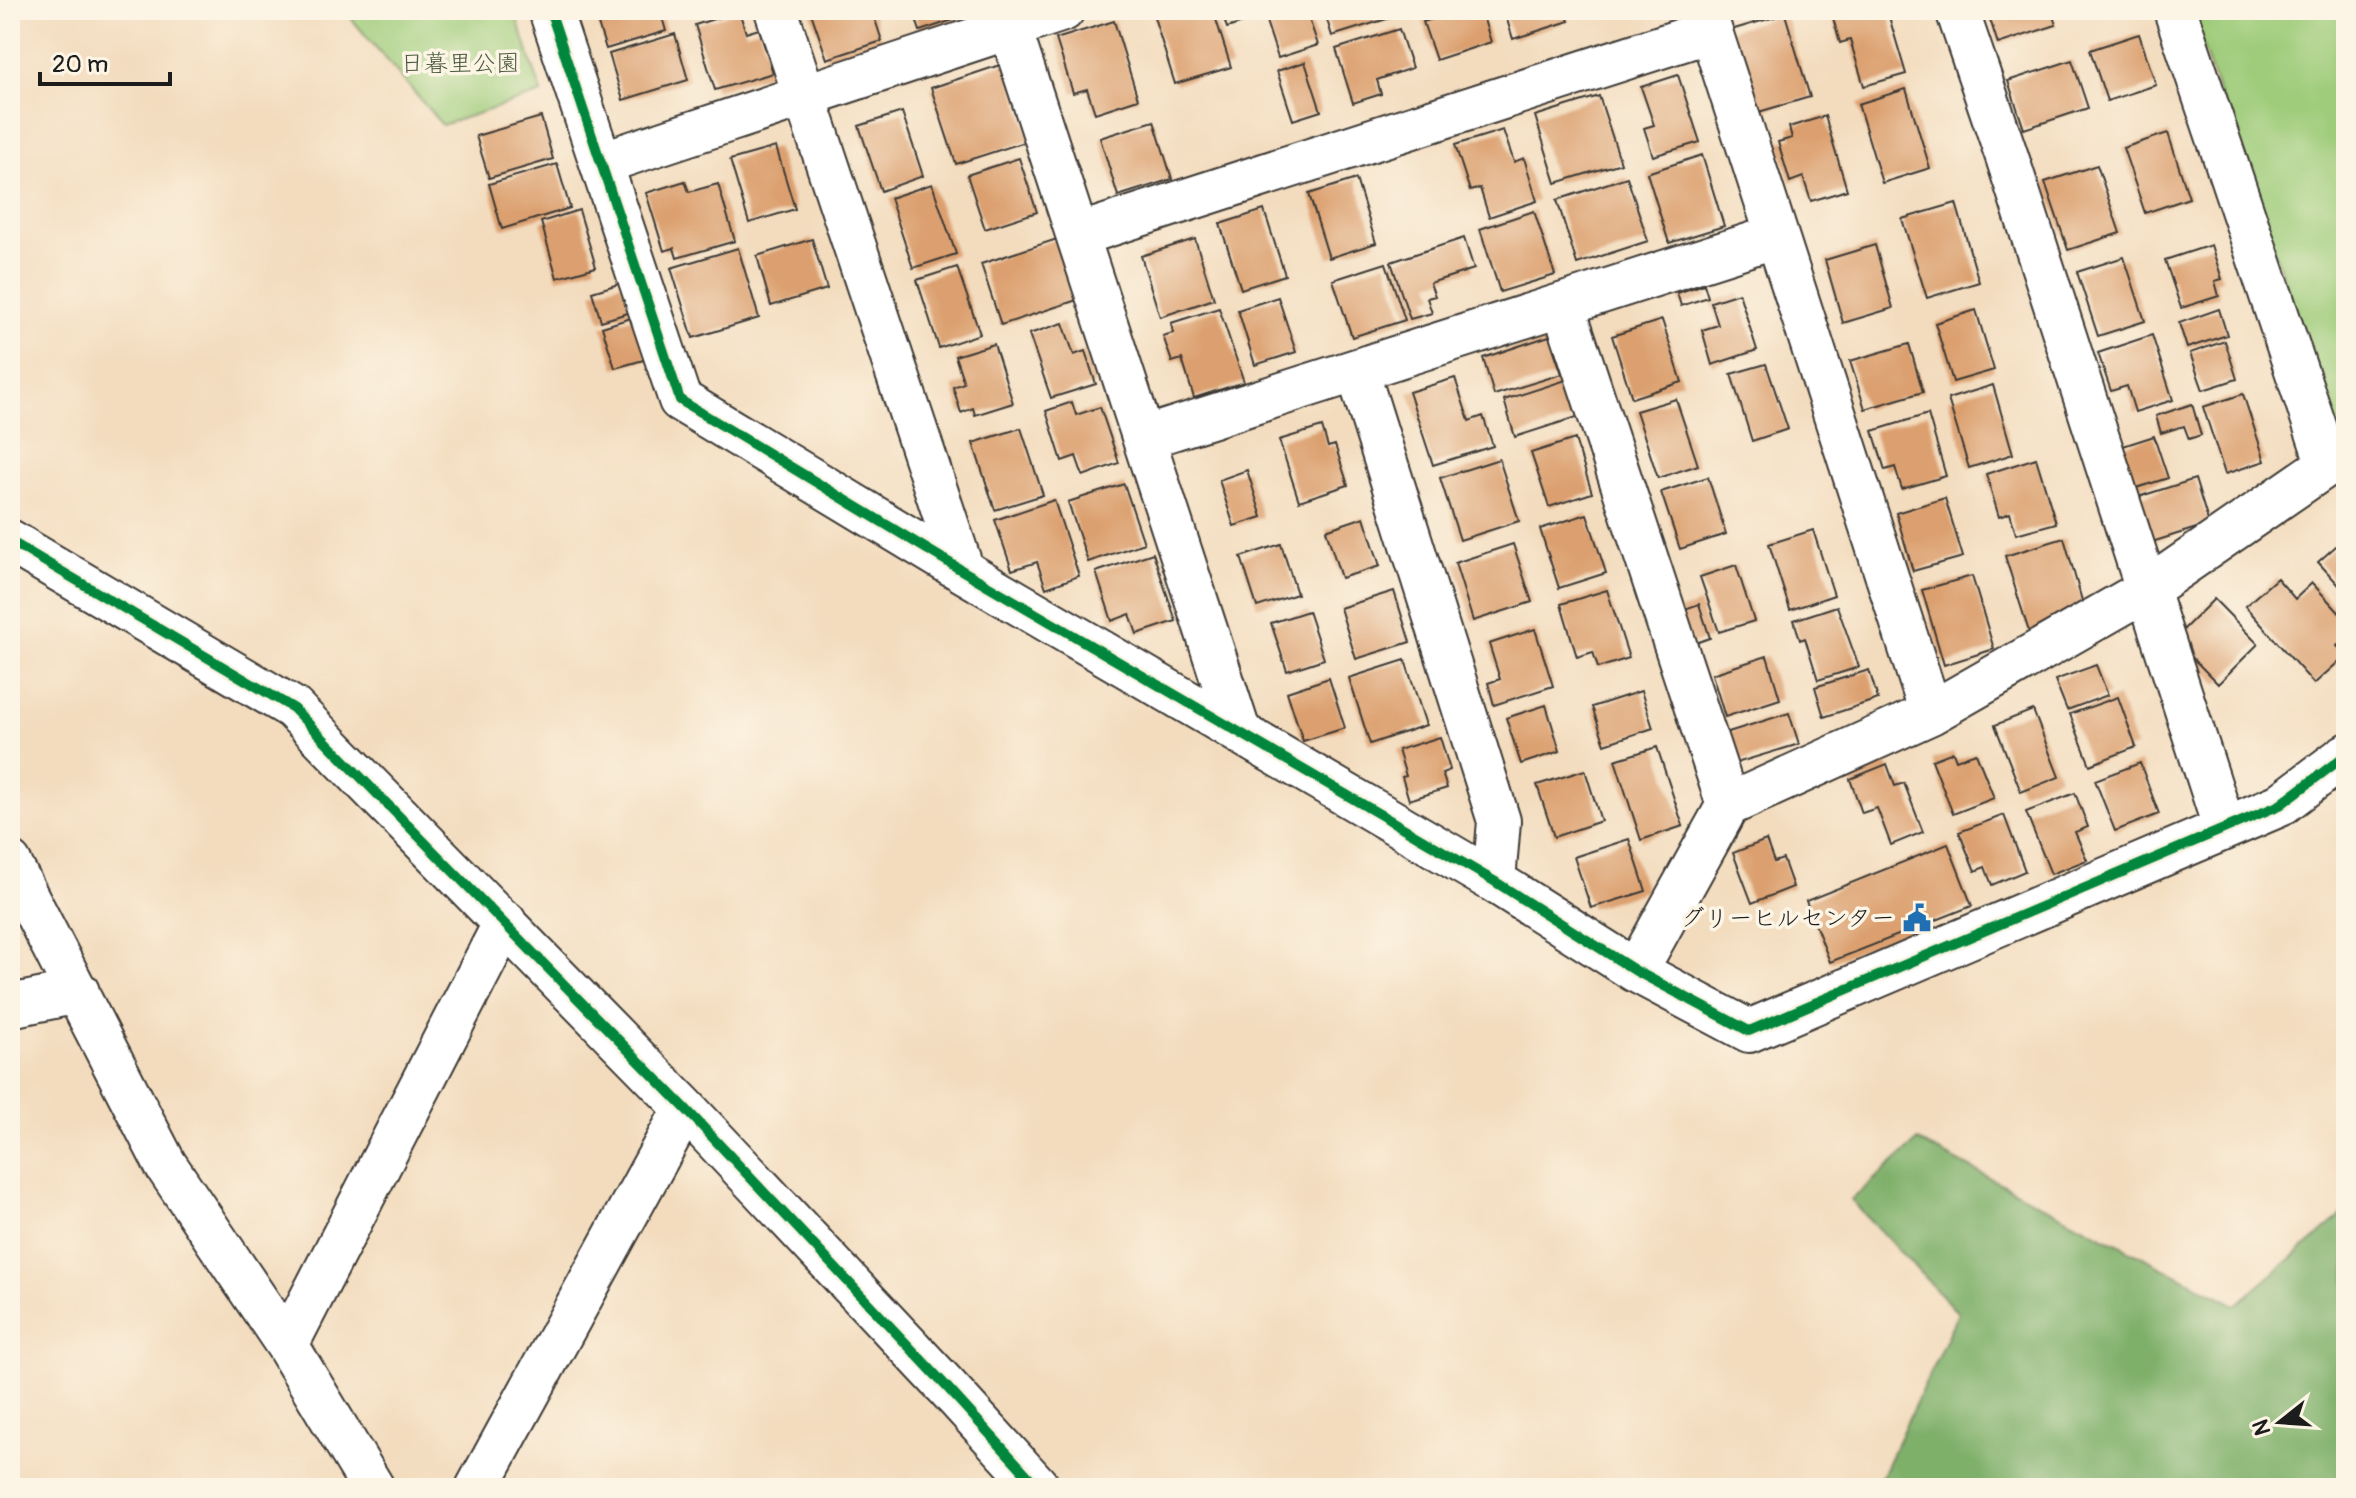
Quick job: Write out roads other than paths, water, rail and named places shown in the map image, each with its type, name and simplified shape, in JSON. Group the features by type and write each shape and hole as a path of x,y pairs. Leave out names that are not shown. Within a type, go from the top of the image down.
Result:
{"street":[{"path":"550,10 680,400 963,571 1494,881 1636,971 1749,1031 2280,805 2346,755"},
{"path":"776,10 963,571"},
{"path":"601,163 805,96 1007,19 1063,10"},
{"path":"1957,10 2224,827"},
{"path":"1636,971 1728,805 1931,713 2146,590 2337,458 2175,10"},
{"path":"1007,19 1239,731"},
{"path":"1078,235 1707,21 1931,713"},
{"path":"1144,438 1777,236"},
{"path":"1563,305 1728,805"},
{"path":"1357,370 1499,821 1494,881"},
{"path":"10,541 293,708 685,1108 1039,1488"},
{"path":"11,866 165,1164 287,1345 373,1488"},
{"path":"287,1345 505,922"},
{"path":"10,1006 78,992"},
{"path":"477,1488 685,1108"}],"place":[{"name":"グリーヒルセンター","path":"1917,918"}],"park label":[{"name":"日暮里公園","path":"460,63"}]}
